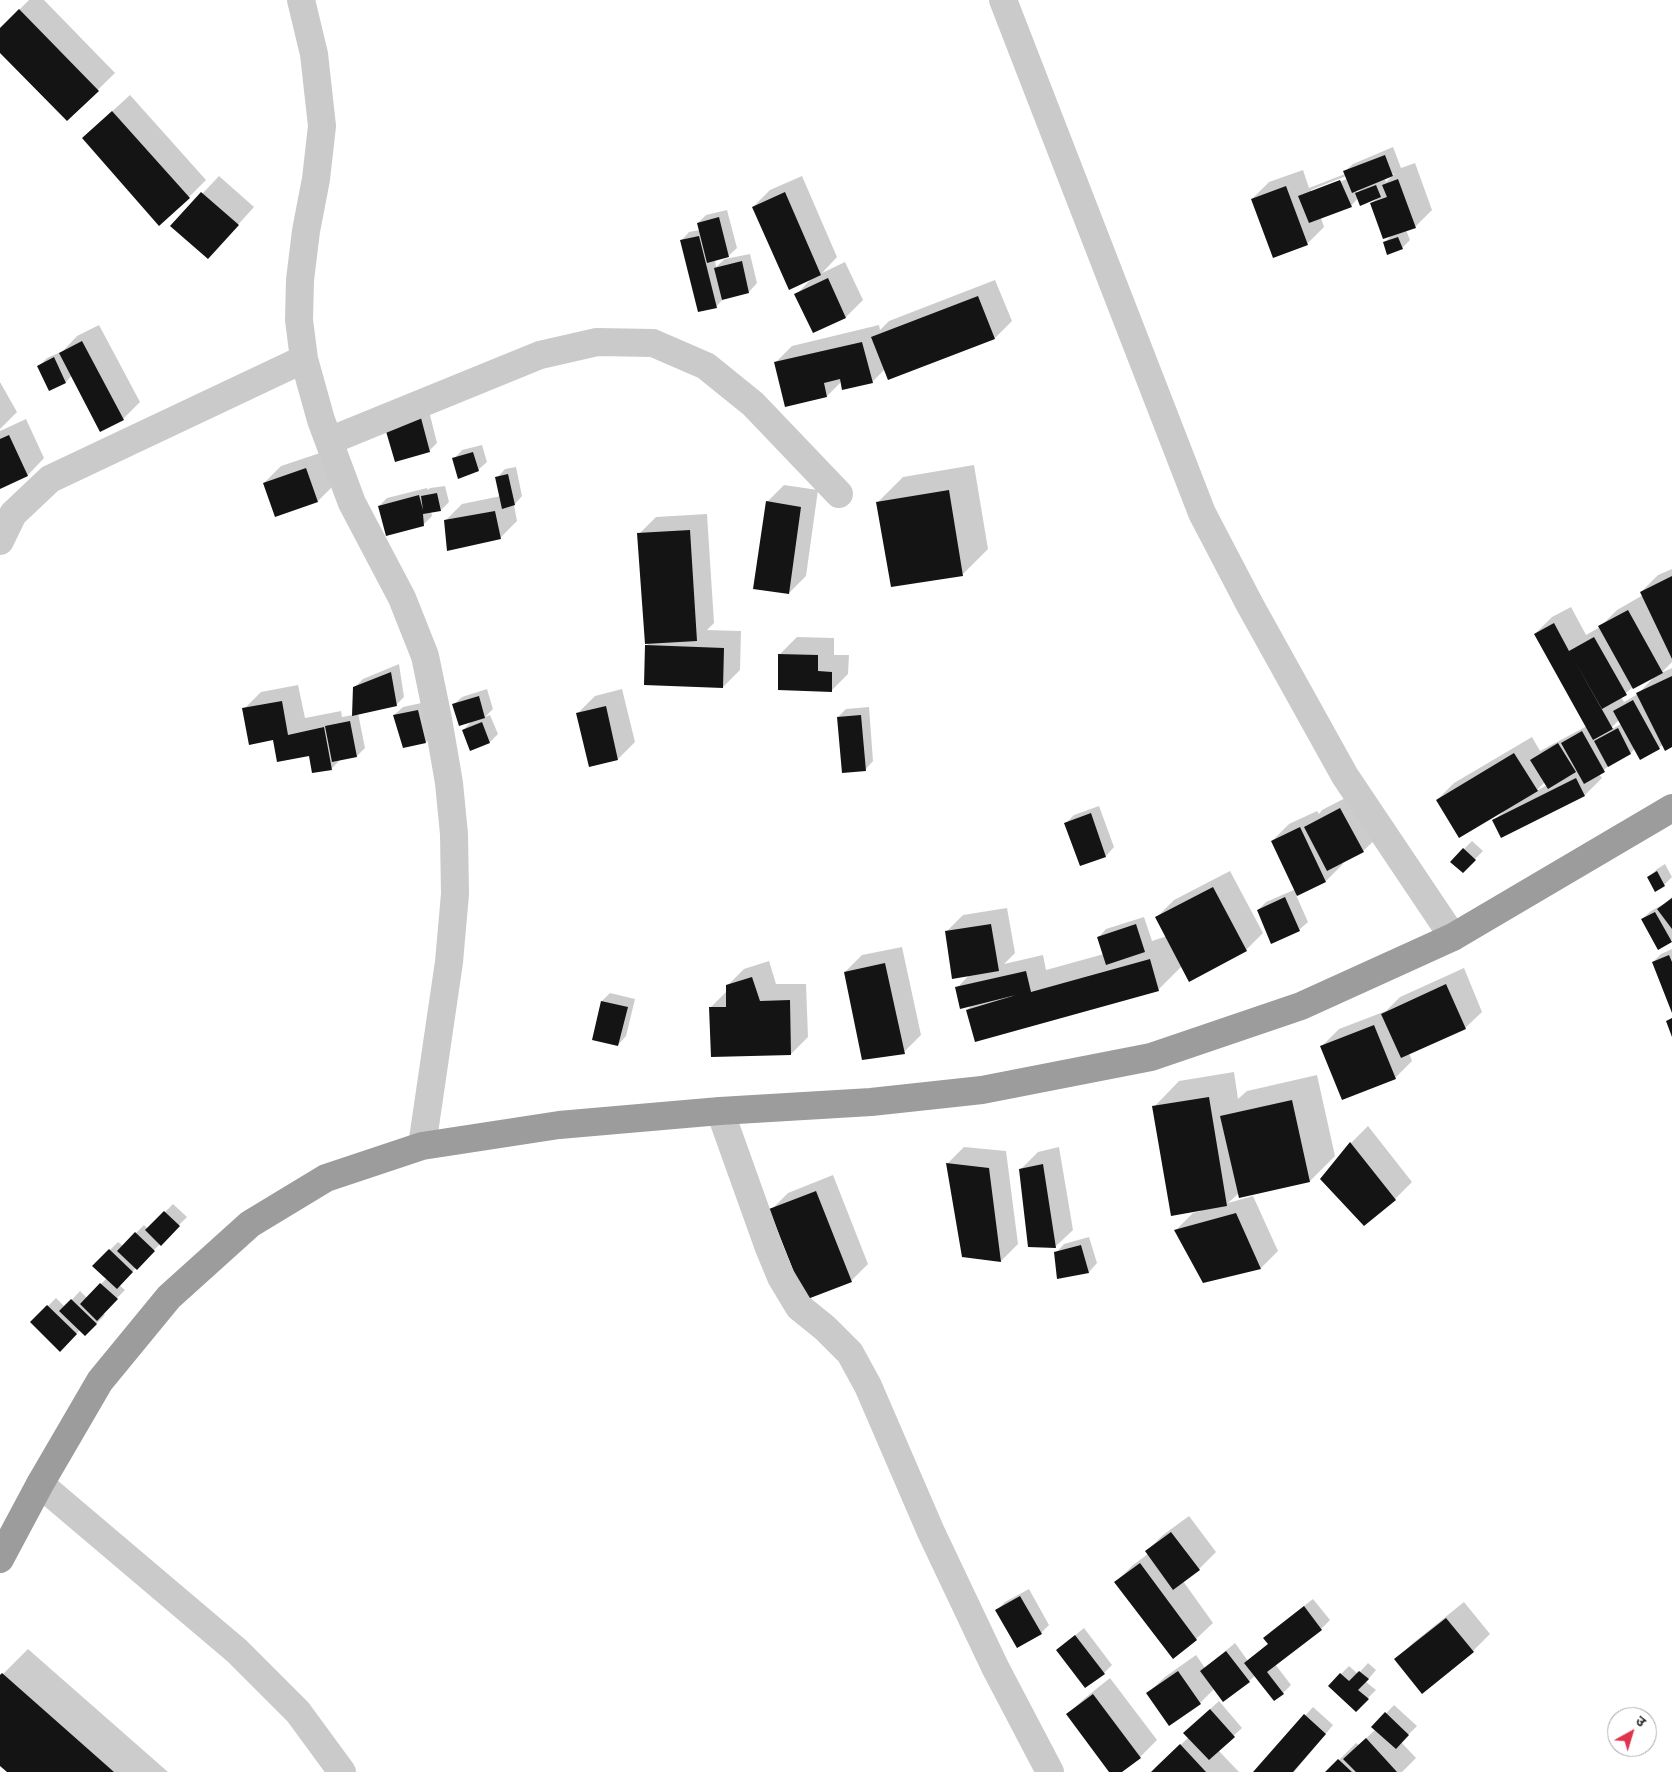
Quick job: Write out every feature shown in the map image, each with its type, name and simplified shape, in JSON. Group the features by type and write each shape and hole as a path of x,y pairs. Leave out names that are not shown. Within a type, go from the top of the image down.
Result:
{"highway":[{"path":"0,1559 40,1484 95,1390 169,1297 250,1224 326,1178 422,1146 559,1125 720,1111 871,1102 982,1090 1151,1057 1301,1006 1453,938 1672,808"}],"street":[{"path":"301,0 314,54 322,126 316,179 306,231 300,280 299,320 304,359 321,420 352,503 402,598 425,656 450,783 456,894 449,962 422,1146"},
{"path":"1002,0 1202,513 1250,605 1345,776 1453,938"},
{"path":"329,441 540,355 597,342 653,344 706,366 752,404 839,494"},
{"path":"0,541 13,514 50,479 304,359"},
{"path":"720,1111 781,1277 799,1307 825,1328 850,1353 864,1378 931,1532 995,1667 1050,1772"},
{"path":"40,1484 237,1651 298,1712 342,1772"}],"building":[{"path":"19,9 99,91 67,121 0,53 0,28"},
{"path":"112,111 190,198 159,226 82,138"},
{"path":"1385,155 1393,176 1352,193 1343,171"},
{"path":"1398,179 1416,228 1383,239 1370,203 1387,197 1382,185"},
{"path":"1340,180 1352,207 1309,223 1298,196"},
{"path":"1376,185 1381,197 1360,206 1355,193"},
{"path":"1286,186 1308,245 1273,258 1251,199"},
{"path":"201,192 239,225 208,259 170,226"},
{"path":"785,192 821,275 789,290 752,207"},
{"path":"719,217 729,257 707,263 697,223"},
{"path":"699,236 717,308 698,312 680,240"},
{"path":"1398,237 1403,249 1387,255 1383,242"},
{"path":"742,261 749,293 722,300 714,268"},
{"path":"828,278 846,318 813,333 794,294"},
{"path":"978,296 995,339 888,380 871,337"},
{"path":"82,341 124,420 100,432 59,353"},
{"path":"862,342 873,383 842,390 840,379 824,383 827,397 785,407 774,362"},
{"path":"54,357 66,383 49,391 37,366"},
{"path":"421,418 430,452 395,462 385,428"},
{"path":"9,435 28,476 0,489 0,439"},
{"path":"473,452 479,471 458,479 452,458"},
{"path":"306,468 318,502 275,517 263,483"},
{"path":"508,474 515,505 502,509 495,477"},
{"path":"949,490 963,576 891,587 876,502"},
{"path":"437,493 441,511 423,514 424,526 386,536 378,506 419,495 423,510 421,496"},
{"path":"766,501 801,507 789,594 753,589"},
{"path":"495,511 501,539 447,551 444,520"},
{"path":"690,530 697,641 645,644 637,533"},
{"path":"1672,576 1672,659 1640,592"},
{"path":"1628,610 1663,673 1633,689 1598,626"},
{"path":"1554,623 1569,651 1594,637 1627,695 1602,709 1573,658 1613,729 1593,740 1534,634"},
{"path":"645,645 724,648 723,688 644,685"},
{"path":"778,654 818,655 818,671 832,672 832,692 778,690"},
{"path":"391,672 397,706 352,716 353,687"},
{"path":"1672,676 1672,747 1665,751 1636,693"},
{"path":"479,696 485,718 459,726 452,704"},
{"path":"1633,700 1660,749 1640,760 1613,711"},
{"path":"282,701 288,735 324,727 332,770 312,773 309,756 277,762 273,740 249,745 242,708"},
{"path":"606,706 618,760 589,767 576,713"},
{"path":"418,710 426,743 403,748 393,715"},
{"path":"861,715 866,771 842,773 837,717"},
{"path":"350,721 357,757 332,762 325,726"},
{"path":"482,722 490,743 470,751 462,730"},
{"path":"1618,728 1631,754 1608,767 1594,741"},
{"path":"1582,731 1605,772 1584,784 1561,743"},
{"path":"1558,743 1576,772 1548,789 1530,760"},
{"path":"1514,753 1538,791 1459,838 1436,800"},
{"path":"1576,778 1585,796 1501,838 1492,820"},
{"path":"1340,808 1364,852 1327,871 1304,827"},
{"path":"1091,813 1106,857 1080,866 1064,823"},
{"path":"1300,827 1326,882 1297,896 1271,841"},
{"path":"1463,848 1476,860 1463,873 1450,862"},
{"path":"1657,871 1665,886 1655,892 1647,877"},
{"path":"1213,887 1247,951 1189,982 1155,917"},
{"path":"1285,897 1300,931 1271,944 1257,910"},
{"path":"1672,898 1672,929 1657,909"},
{"path":"1655,912 1672,942 1658,950 1641,919"},
{"path":"991,924 999,971 952,979 945,931"},
{"path":"1136,924 1145,952 1106,965 1097,937"},
{"path":"1669,955 1672,962 1672,1013 1652,962"},
{"path":"1150,959 1159,991 975,1042 966,1010 1016,995 960,1009 955,987 1026,971 1031,992"},
{"path":"885,963 905,1054 862,1060 844,972"},
{"path":"752,977 760,1001 790,1000 791,1055 711,1057 709,1007 726,1007 726,985"},
{"path":"1446,984 1466,1029 1401,1058 1381,1014"},
{"path":"601,1001 628,1007 618,1046 592,1040"},
{"path":"1672,1018 1672,1037 1666,1021"},
{"path":"1374,1025 1396,1079 1342,1100 1320,1046"},
{"path":"1209,1097 1227,1206 1171,1216 1152,1106"},
{"path":"1292,1100 1310,1182 1239,1198 1220,1116"},
{"path":"1350,1142 1396,1200 1364,1226 1320,1179"},
{"path":"946,1163 989,1168 1001,1262 962,1257"},
{"path":"1043,1164 1056,1248 1028,1247 1019,1169"},
{"path":"816,1191 852,1282 805,1300 769,1209"},
{"path":"164,1211 180,1226 161,1246 145,1230"},
{"path":"1236,1213 1261,1269 1203,1283 1174,1230"},
{"path":"135,1232 155,1251 137,1270 117,1251"},
{"path":"1081,1245 1089,1273 1057,1279 1054,1252"},
{"path":"109,1249 133,1272 117,1289 92,1266"},
{"path":"100,1283 118,1299 97,1321 80,1304"},
{"path":"71,1299 97,1324 85,1336 59,1311"},
{"path":"47,1305 77,1334 60,1352 30,1322"},
{"path":"1171,1532 1200,1570 1173,1590 1145,1551"},
{"path":"1140,1563 1197,1640 1173,1659 1114,1582"},
{"path":"1020,1596 1042,1634 1017,1648 995,1610"},
{"path":"1304,1606 1322,1630 1267,1672 1284,1694 1274,1701 1244,1663 1268,1644 1263,1638"},
{"path":"1446,1618 1474,1652 1422,1694 1394,1659"},
{"path":"1075,1635 1105,1674 1085,1688 1056,1650"},
{"path":"1226,1651 1250,1682 1223,1702 1200,1671"},
{"path":"1178,1671 1201,1704 1169,1726 1146,1693"},
{"path":"1359,1671 1369,1679 1358,1690 1369,1699 1356,1712 1328,1686 1340,1673 1349,1681"},
{"path":"2,1673 114,1772 7,1772 0,1766 0,1675"},
{"path":"1093,1694 1141,1758 1122,1772 1109,1772 1066,1714"},
{"path":"1210,1709 1235,1737 1209,1760 1183,1733"},
{"path":"1385,1712 1409,1735 1396,1749 1371,1727"},
{"path":"1304,1714 1326,1734 1293,1772 1253,1772"},
{"path":"1366,1738 1397,1772 1356,1772 1343,1759"},
{"path":"1180,1744 1206,1772 1151,1772 1156,1767"},
{"path":"1338,1759 1352,1772 1325,1772"}]}
